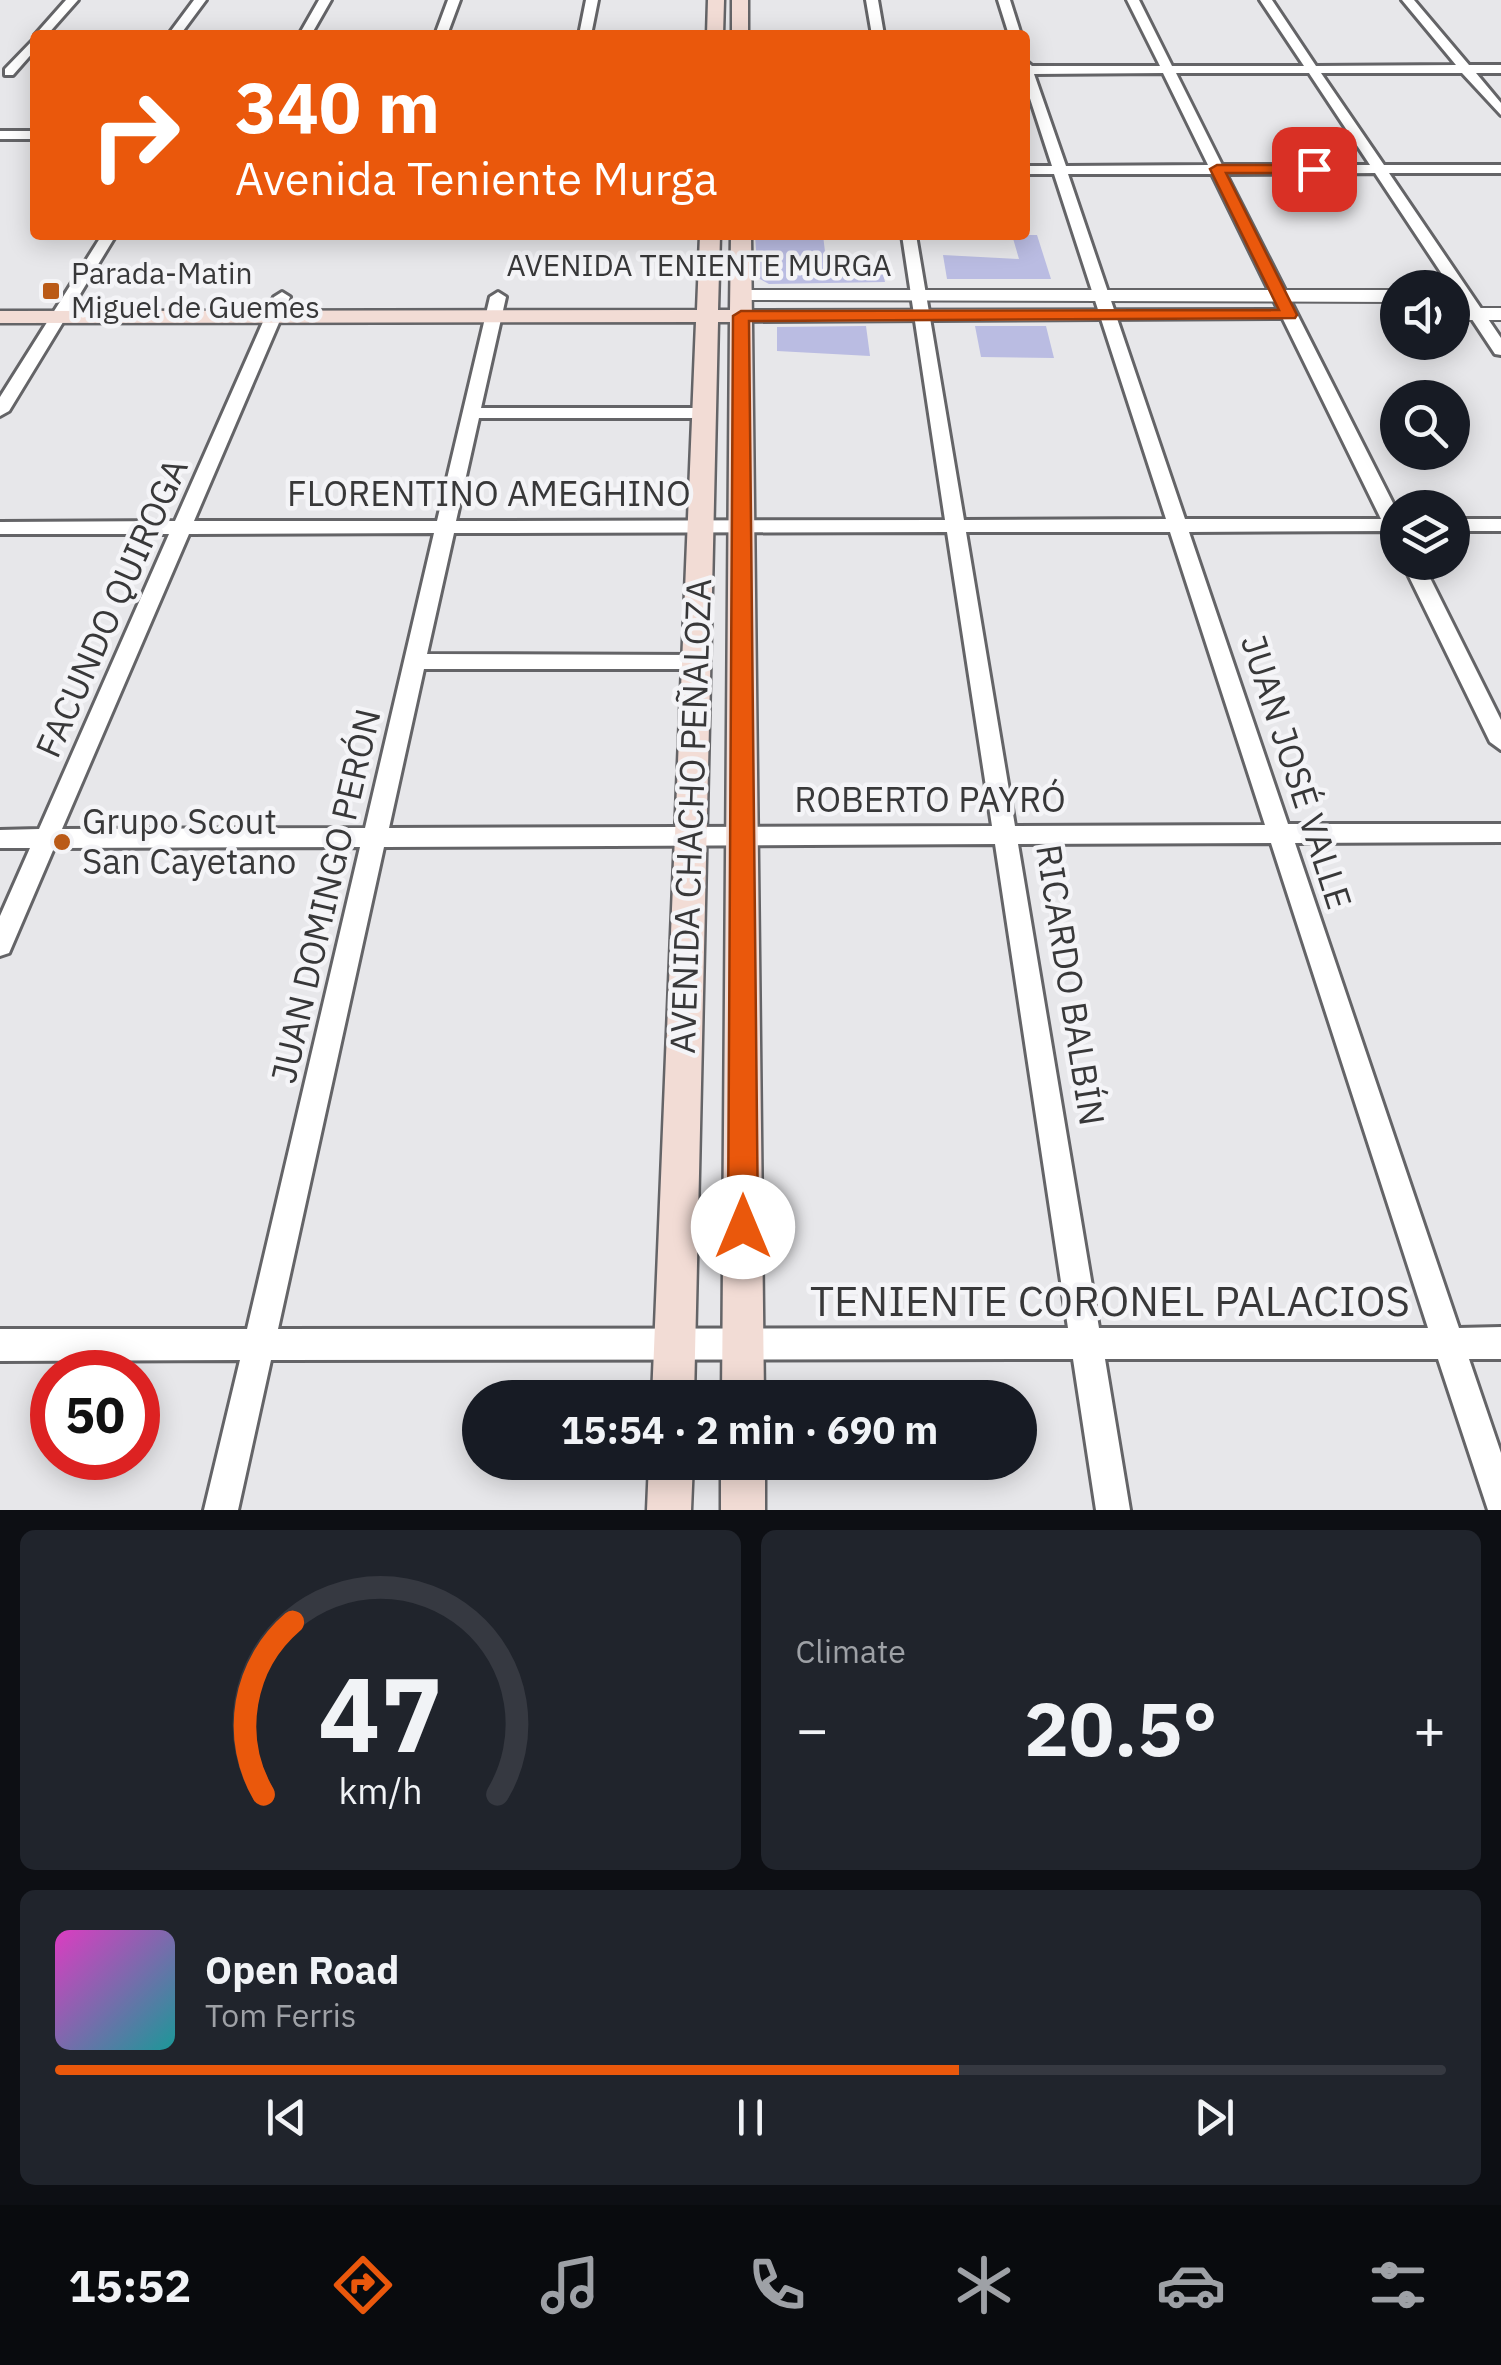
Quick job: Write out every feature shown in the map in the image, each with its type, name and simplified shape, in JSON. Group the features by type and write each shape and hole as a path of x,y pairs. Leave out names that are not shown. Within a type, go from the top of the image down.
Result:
{"main road":[{"path":"715,30 716,0"},
{"path":"740,0 740,30"},
{"name":"AVENIDA CHACHO PEÑALOZA","path":"673,1380 710,240"},
{"name":"AVENIDA CHACHO PEÑALOZA","path":"740,240 743,1380"},
{"name":"AVENIDA TENIENTE MURGA","path":"0,297 64,307 741,306"},
{"name":"AVENIDA TENIENTE MURGA","path":"0,317 64,307"},
{"path":"669,1510 670,1480"},
{"path":"743,1480 743,1510"}],"street":[{"path":"45,30 72,0"},
{"path":"178,30 200,0"},
{"path":"309,30 326,0"},
{"path":"443,30 454,0"},
{"path":"585,30 592,0"},
{"path":"872,0 877,30"},
{"path":"1004,0 1013,30"},
{"path":"1133,0 1380,495"},
{"path":"1266,0 1442,270"},
{"path":"1408,0 1501,111"},
{"path":"4,72 30,47"},
{"path":"1030,68 1501,69"},
{"path":"4,72 30,72"},
{"name":"JUAN JOSÉ VALLE","path":"1030,80 1501,1502"},
{"path":"0,121 30,121"},
{"path":"0,136 30,136"},
{"path":"1030,170 1501,169"},
{"path":"0,411 105,240"},
{"name":"RICARDO BALBÍN","path":"910,240 1113,1510"},
{"path":"1470,296 1501,296"},
{"name":"AVENIDA TENIENTE MURGA","path":"1285,306 1380,298"},
{"name":"JUAN DOMINGO PERÓN","path":"222,1510 496,306"},
{"name":"AVENIDA TENIENTE MURGA","path":"741,306 1285,306 1380,313"},
{"name":"FACUNDO QUIROGA","path":"0,946 278,307"},
{"path":"1470,308 1501,350"},
{"path":"1470,314 1501,314"},
{"path":"472,413 704,414"},
{"path":"1470,525 1501,524"},
{"name":"FLORENTINO AMEGHINO","path":"0,528 1380,527"},
{"path":"1421,580 1501,742"},
{"path":"416,662 696,662"},
{"name":"ROBERTO PAYRÓ","path":"0,839 1501,833"},
{"name":"TENIENTE CORONEL PALACIOS","path":"0,1346 1501,1342"}],"building":[{"path":"1030,235 1037,235 1051,279 947,279 943,255 1019,259 1013,240 1030,240"},
{"path":"755,240 824,240 826,260 880,261 885,282 769,284 758,278"},
{"path":"866,326 870,356 777,351 777,327"},
{"path":"975,326 1046,326 1054,358 981,357"}],"place":[{"name":"Parada-Matin Miguel de Guemes","path":"51,291"},
{"name":"Grupo Scout San Cayetano","path":"62,842"}],"route":[{"path":"743,1227 741,316 1289,315 1217,169 1314,169"}]}
